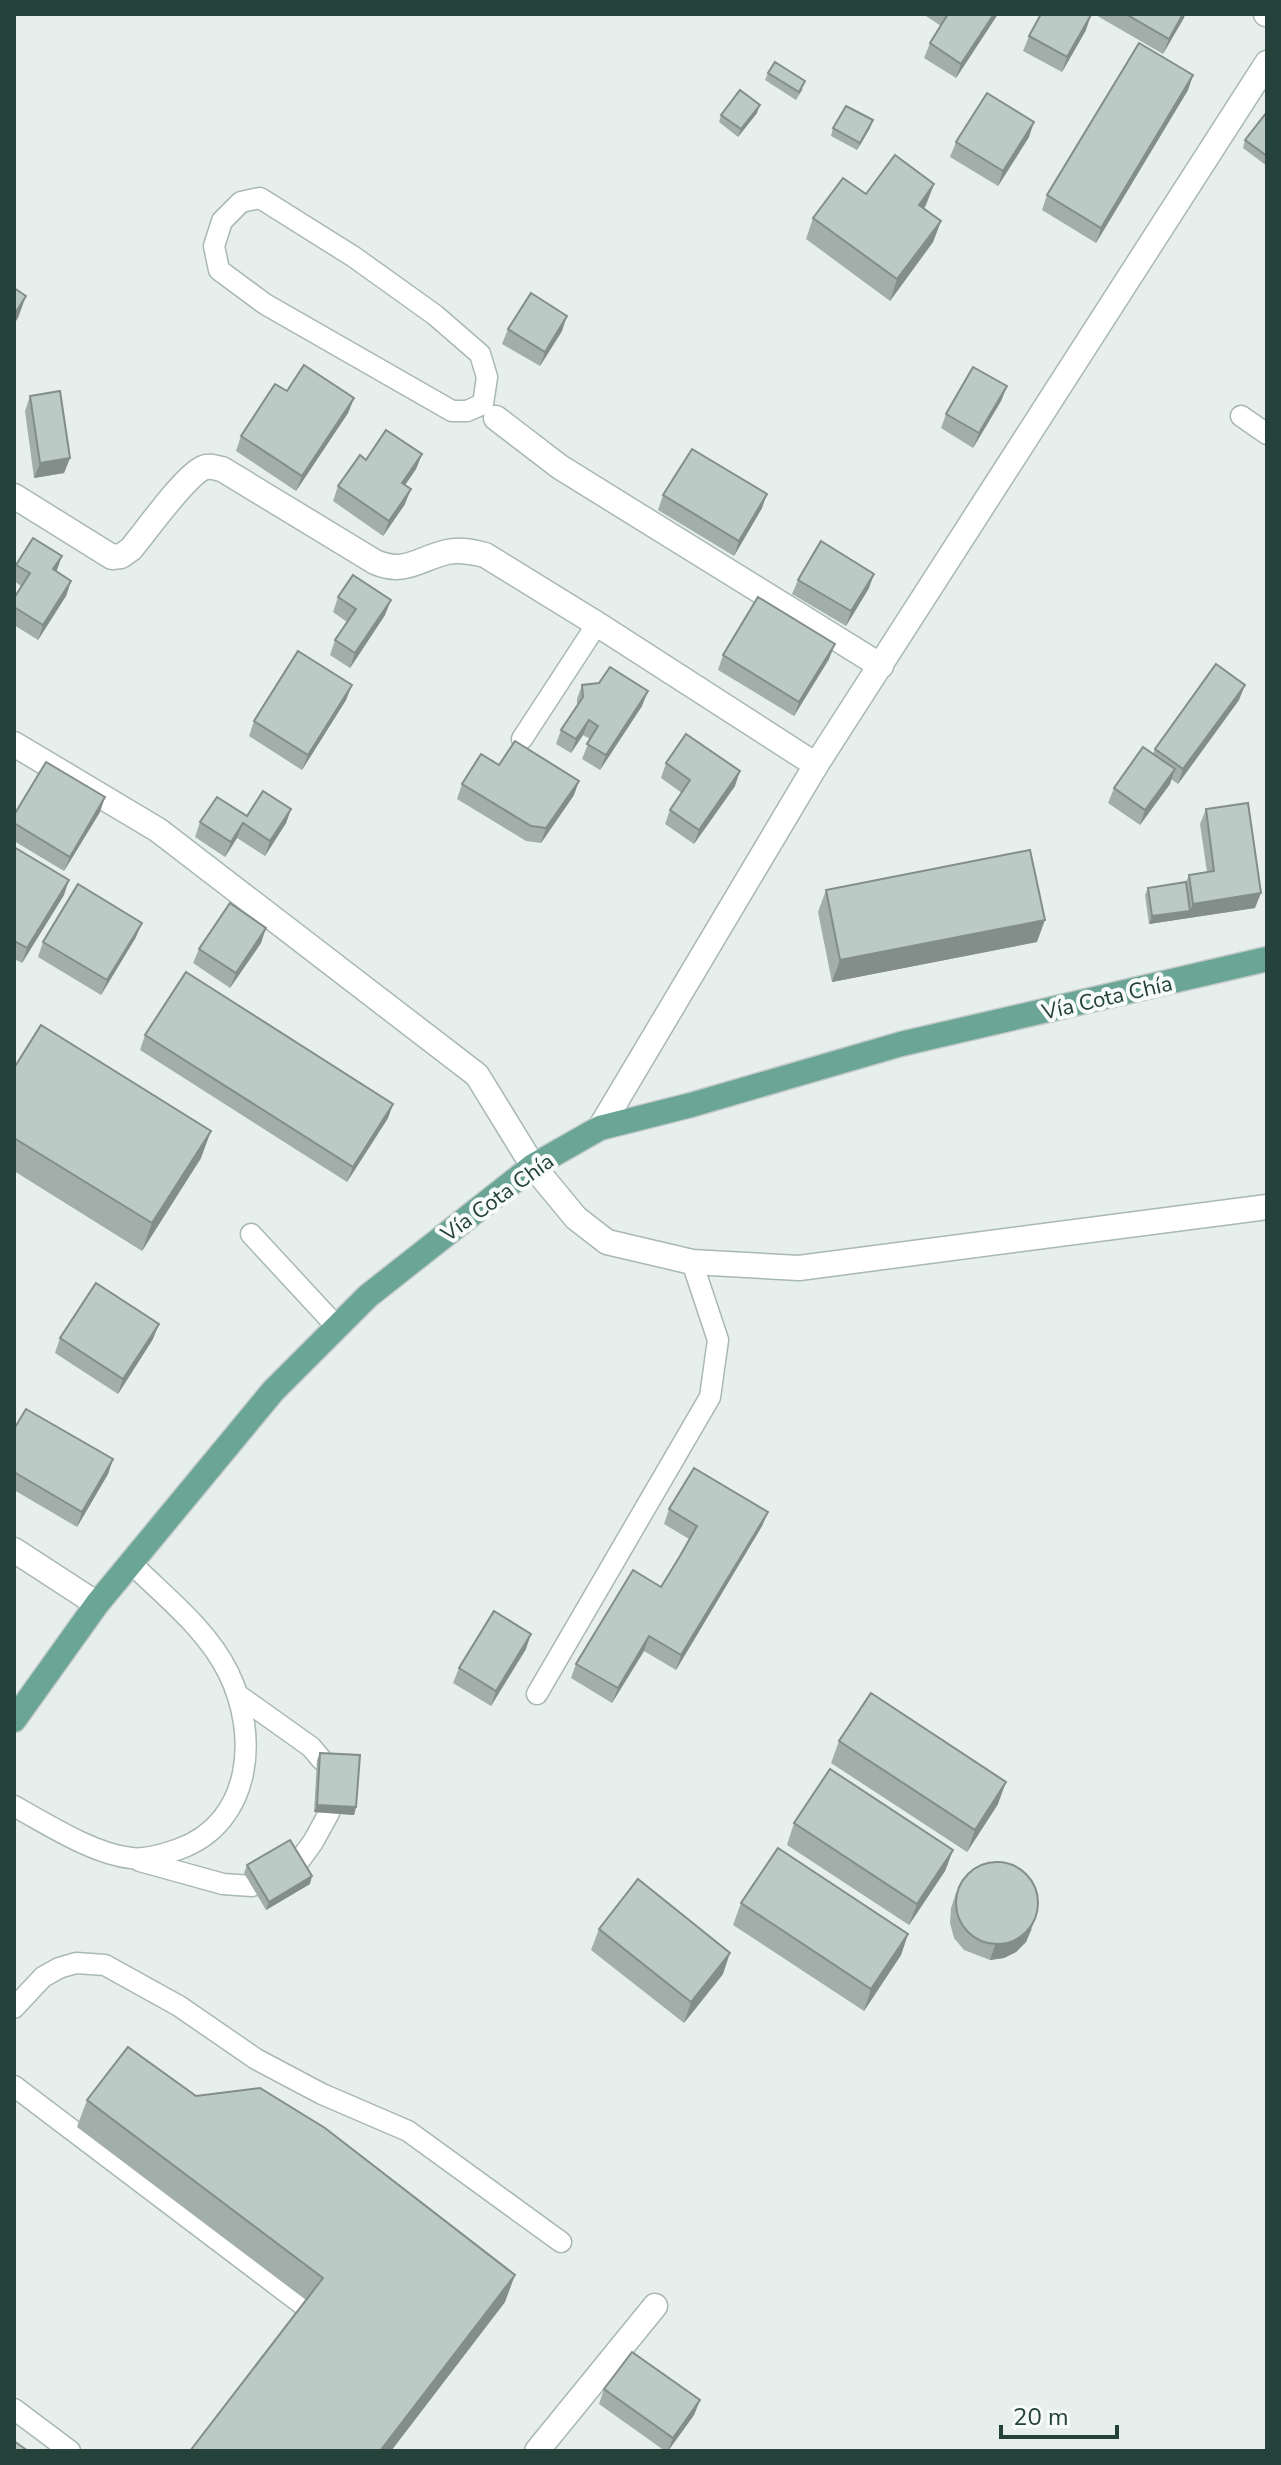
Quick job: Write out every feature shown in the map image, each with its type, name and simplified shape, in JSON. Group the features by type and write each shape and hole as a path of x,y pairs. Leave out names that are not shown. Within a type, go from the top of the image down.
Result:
{"main road":[{"name":"Vía Cota Chía","path":"14,1720 97,1604 273,1391 368,1296 533,1166 600,1128 901,1044 1267,959"}],"street":[{"path":"600,1128 816,765 1267,63"},
{"path":"490,411 560,467 881,666"},
{"path":"14,496 112,557 121,556 131,549 192,477 205,467 212,467 222,469 375,562 390,568 407,567 449,551 485,555 816,765"},
{"path":"14,744 158,830 477,1075 533,1166 576,1218 607,1242 692,1262 799,1268 1267,1207"},
{"path":"14,1550 97,1604"},
{"path":"537,2451 655,2306"}],"lane":[{"path":"260,198 354,257 435,315 480,354 487,377 490,411 452,411 265,304 219,270 214,246 222,221 241,202 260,198"},
{"path":"1241,416 1267,434"},
{"path":"522,739 597,624"},
{"path":"251,1234 337,1327"},
{"path":"537,1694 710,1397 718,1340 692,1262"},
{"path":"131,1563 211,1643 238,1695 247,1746 245,1770 227,1810 215,1824 186,1846 132,1859"},
{"path":"238,1695 311,1747 322,1760"},
{"path":"14,1806 104,1850 223,1884 252,1886"},
{"path":"297,1864 329,1813"},
{"path":"14,2008 43,1977 59,1968 76,1963 105,1965 179,2006 256,2059 322,2094 408,2131 561,2242"},
{"path":"14,2086 315,2314 299,2339"},
{"path":"14,2409 70,2451"}],"building":[{"path":"948,14 994,14 961,64 930,43"},
{"path":"1041,14 1091,15 1067,57 1029,36"},
{"path":"1126,14 1183,14 1169,39"},
{"path":"1139,43 1193,75 1101,228 1047,195"},
{"path":"775,62 805,81 799,92 768,73"},
{"path":"740,90 760,105 741,129 721,115"},
{"path":"987,93 1034,122 1003,171 956,142"},
{"path":"846,106 873,120 860,143 833,128"},
{"path":"1267,112 1267,156 1245,140"},
{"path":"895,155 934,184 919,205 941,221 897,279 813,218 843,178 866,194"},
{"path":"14,288 26,296 14,315"},
{"path":"531,293 567,316 545,352 508,329"},
{"path":"304,365 354,398 302,476 241,436 275,384 287,391"},
{"path":"973,367 1007,386 979,433 946,414"},
{"path":"60,391 70,458 40,463 30,396"},
{"path":"386,430 422,454 402,483 411,489 389,521 338,486 360,455 366,460"},
{"path":"692,449 767,494 739,541 663,495"},
{"path":"33,538 62,556 53,569 71,581 43,625 14,607 14,598 30,573 16,565"},
{"path":"821,541 874,574 851,611 798,580"},
{"path":"353,575 391,600 355,653 335,640 356,609 338,597"},
{"path":"758,597 835,644 799,702 723,655"},
{"path":"298,651 352,685 308,755 254,721"},
{"path":"1216,664 1245,685 1183,769 1155,749"},
{"path":"610,667 648,691 606,755 587,744 598,726 589,720 576,739 561,730 583,697 582,685 599,683"},
{"path":"686,734 740,771 699,830 670,810 690,780 666,763"},
{"path":"515,741 579,781 546,828 531,826 462,784 481,754 499,765"},
{"path":"1143,747 1175,769 1145,810 1114,788"},
{"path":"46,762 105,797 70,857 14,823 14,815"},
{"path":"263,791 291,809 270,841 243,823 231,842 200,822 217,797 247,816"},
{"path":"1248,803 1261,893 1193,904 1189,875 1214,871 1206,809"},
{"path":"14,847 69,880 27,948 14,941"},
{"path":"1030,850 1045,920 840,960 826,890"},
{"path":"1186,882 1190,911 1152,916 1148,888"},
{"path":"78,884 142,923 107,980 43,942"},
{"path":"230,903 266,928 236,973 199,949"},
{"path":"186,972 393,1104 353,1167 145,1035"},
{"path":"41,1025 211,1131 152,1223 14,1138 14,1068"},
{"path":"96,1283 159,1324 123,1379 60,1338"},
{"path":"26,1409 113,1459 82,1512 14,1472 14,1429"},
{"path":"694,1468 768,1512 681,1655 649,1636 618,1688 576,1664 633,1570 661,1587 680,1556 697,1526 669,1509"},
{"path":"494,1611 531,1634 496,1691 459,1668"},
{"path":"871,1693 1006,1782 975,1830 839,1741"},
{"path":"320,1753 360,1755 356,1807 317,1805"},
{"path":"830,1769 953,1850 917,1904 794,1823"},
{"path":"290,1840 312,1876 269,1902 247,1865"},
{"path":"778,1848 908,1934 871,1989 741,1903"},
{"path":"997,1862 1013,1865 1026,1874 1035,1887 1038,1903 1035,1919 1026,1932 1013,1941 997,1944 981,1941 968,1932 959,1919 956,1903 959,1887 968,1874 981,1865"},
{"path":"638,1879 730,1953 691,2002 599,1929"},
{"path":"128,2047 196,2096 260,2088 325,2128 515,2275 380,2451 190,2451 323,2278 87,2100"},
{"path":"632,2352 700,2400 673,2438 604,2389"},
{"path":"14,2441 28,2451 14,2451"}]}
